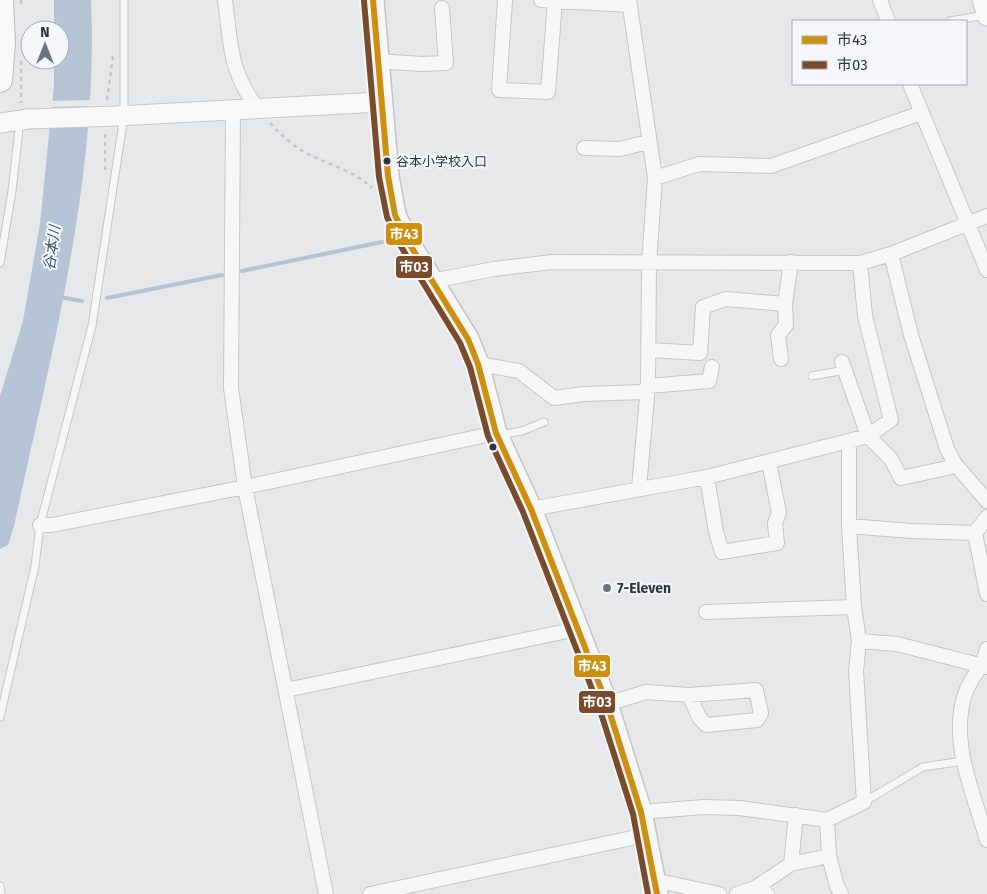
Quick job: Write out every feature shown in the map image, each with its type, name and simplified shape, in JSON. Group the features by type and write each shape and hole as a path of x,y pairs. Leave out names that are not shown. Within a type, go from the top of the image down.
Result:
{"highway":[{"path":"0,80 3,43 1,0"}],"main road":[{"path":"374,0 377,61 388,176 395,215 431,281 468,339 478,364 496,434 531,509 576,629 607,704 641,812 655,887"}],"street":[{"path":"225,0 235,71 244,91 262,113"},
{"path":"505,0 499,90 548,92 548,0 628,2 655,178 649,264 648,386 639,488"},
{"path":"880,0 888,20"},
{"path":"982,0 987,16"},
{"path":"377,61 422,64 446,63 449,22 442,8"},
{"path":"910,85 987,270"},
{"path":"0,123 113,115 233,111 262,113 381,102"},
{"path":"233,111 231,388 245,488 326,894"},
{"path":"655,178 699,164 771,166 921,113"},
{"path":"584,148 620,149 648,142"},
{"path":"431,281 494,269 552,262 649,264 860,263 891,254 987,216"},
{"path":"891,254 911,335 948,449 955,464 987,500"},
{"path":"781,360 778,335 786,325 785,304 791,262"},
{"path":"531,509 707,477 769,462 868,436 891,420 865,316 860,263"},
{"path":"648,350 700,353 703,307 726,299 785,304"},
{"path":"478,364 519,371 554,398 584,394 643,392 648,386 709,381 712,367"},
{"path":"844,366 868,436 891,459 901,478 947,468 955,464"},
{"path":"40,524 52,525 245,488 496,434"},
{"path":"641,812 731,807 827,820 864,802 856,671 859,641 854,608 849,526 849,442"},
{"path":"707,477 716,532 722,552 777,543 775,523 779,513 769,462"},
{"path":"987,517 975,533 987,594"},
{"path":"849,526 911,531 975,533"},
{"path":"706,612 854,608"},
{"path":"286,690 576,629"},
{"path":"859,641 897,644 984,666"},
{"path":"987,650 984,666 965,693 959,727 964,760 987,840"},
{"path":"607,704 646,692 689,695 756,690 761,714 757,720 706,725 699,718 689,695"},
{"path":"791,864 796,815"},
{"path":"827,820 829,856 841,894"},
{"path":"370,894 646,836"},
{"path":"737,894 761,891 791,864 829,856"},
{"path":"655,887 718,894"}],"lane":[{"path":"0,717 35,566 40,524 92,326 124,0"},
{"path":"957,20 987,16"},
{"path":"0,263 24,120"},
{"path":"812,376 844,366"},
{"path":"496,434 522,431 544,422"},
{"path":"864,802 923,767 964,760"},
{"path":"0,886 1,894"}],"path":[{"path":"104,178 113,115 113,56"},
{"path":"262,113 279,133 305,153 369,184 374,190"}],"water":[{"name":"谷本川","path":"54,0 91,0 92,67 88,133 80,199 57,330 14,526 8,545 0,549 0,396 23,321 40,224 54,70 70,70 70,20 54,20"}],"pier":[{"path":"92,100 92,106 49,107 50,101"}],"waterway":[{"path":"242,271 382,242"},
{"path":"107,298 222,275"},
{"path":"59,297 82,301"}],"transit line":[{"name":"市43","path":"373,0 388,176 395,215 407,240 468,339 478,364 496,433 531,509 607,704 641,812 657,894"},
{"name":"市03","path":"364,1 379,177 387,217 400,245 460,343 470,367 488,436 523,512 599,707 633,814 648,894"}],"place":[{"name":"谷本小学校入口","path":"387,161"},
{"name":"7-Eleven","path":"607,588"}]}
